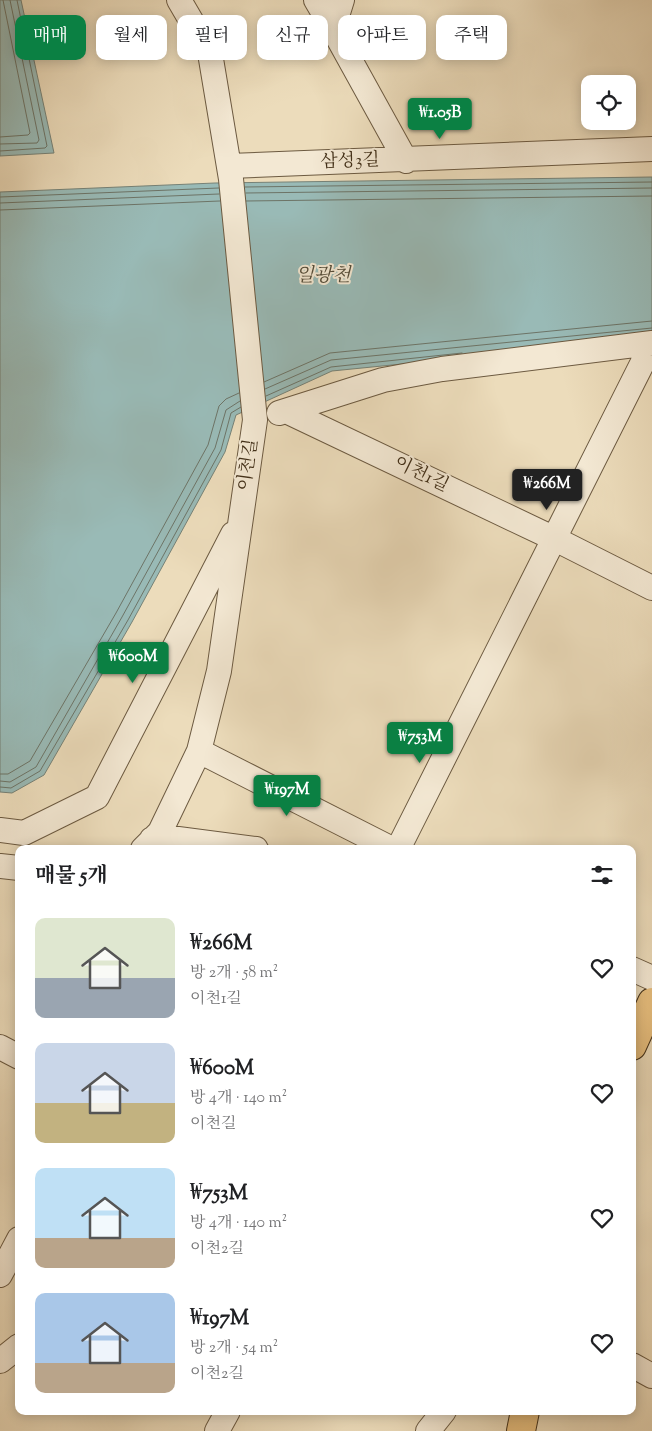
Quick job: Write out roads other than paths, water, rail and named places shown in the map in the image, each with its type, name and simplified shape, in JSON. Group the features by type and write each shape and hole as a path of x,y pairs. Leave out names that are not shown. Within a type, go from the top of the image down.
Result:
{"main road":[{"path":"636,1037 652,1002"},
{"path":"521,1431 523,1415"}],"street":[{"path":"179,0 210,53 230,172 255,414"},
{"path":"316,0 406,161"},
{"path":"333,29 342,0"},
{"name":"삼성3길","path":"230,172 406,161 652,150"},
{"path":"400,845 652,343"},
{"name":"이천길","path":"148,844 160,832 198,751 219,671 255,414 286,411 392,378 442,369 652,343"},
{"name":"이천1길","path":"286,411 555,539 652,588"},
{"path":"0,830 24,833 97,797 241,517"},
{"path":"198,751 384,845"},
{"name":"이천길","path":"148,844 195,845"},
{"path":"0,866 15,868"},
{"path":"636,971 652,978"},
{"path":"0,1047 15,1055"},
{"path":"0,1275 15,1247"},
{"path":"0,1361 15,1349"},
{"path":"636,1368 652,1376"},
{"path":"217,1431 226,1415"},
{"path":"428,1431 441,1415"}],"water":[{"path":"0,0 21,0 24,15 15,15 15,60 34,60 54,153 0,156"},
{"name":"일광천","path":"652,177 652,339 332,371 236,415 225,452 132,622 44,775 12,793 0,792 0,192 215,183"}]}
